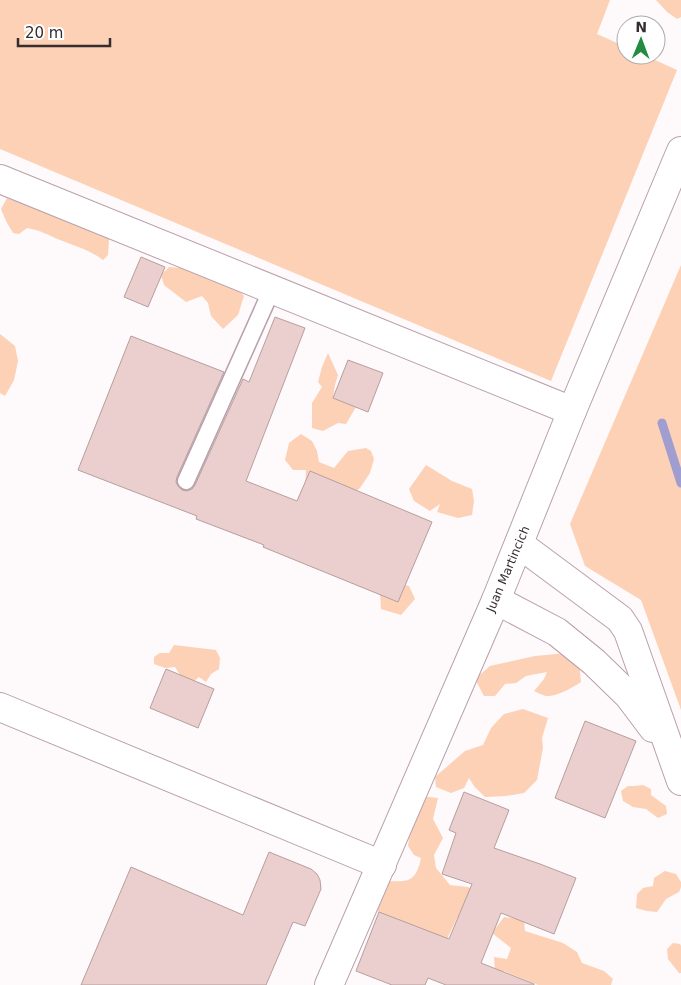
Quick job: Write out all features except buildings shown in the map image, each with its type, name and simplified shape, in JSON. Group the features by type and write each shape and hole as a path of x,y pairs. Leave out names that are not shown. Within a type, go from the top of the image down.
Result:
{"street":[{"name":"Juan Martincich","path":"329,985 496,600 572,411 681,151"},
{"path":"0,179 572,411"},
{"path":"519,544 620,619 628,632 681,781"},
{"path":"496,600 557,632 594,662 629,696 671,753"},
{"path":"0,707 382,865"}],"lane":[{"path":"186,481 272,289"}],"shaded area":[{"path":"0,0 610,0 597,34 616,43 616,65 666,65 677,70 551,381 0,149"},
{"path":"656,0 681,0 681,17 677,19 667,12"},
{"path":"7,198 109,239 108,255 103,260 82,248 32,229 27,228 19,234 13,233 1,209"},
{"path":"681,265 681,710 641,600 585,566 570,524"},
{"path":"169,267 182,268 239,290 244,296 238,315 223,329 211,316 208,303 202,296 186,302 164,285 161,275"},
{"path":"0,334 15,346 18,361 14,380 5,396 0,393"},
{"path":"328,353 338,375 333,398 356,407 346,424 338,423 323,431 312,428 312,403 322,387 318,382"},
{"path":"301,434 312,441 317,451 319,462 334,468 348,451 366,448 371,451 374,459 370,473 360,488 346,499 305,490 306,470 293,470 285,460 289,443"},
{"path":"426,465 452,481 472,489 474,501 472,515 458,518 437,512 440,504 430,511 414,501 409,489"},
{"path":"391,581 409,586 415,599 401,615 381,609 380,591"},
{"path":"174,645 216,650 220,658 219,669 211,674 206,682 199,677 193,682 180,675 175,667 165,668 154,664 154,657 160,653 169,653"},
{"path":"567,653 579,661 581,682 559,694 546,696 534,691 547,672 526,676 516,683 505,684 495,696 484,696 475,679 490,666 535,656"},
{"path":"523,709 548,718 542,738 543,748 537,780 524,793 485,797 469,778 464,788 451,793 436,787 435,777 465,751 483,745 491,728 504,714"},
{"path":"643,785 651,789 651,795 666,806 667,814 658,818 646,809 633,807 623,801 621,791 628,786"},
{"path":"420,796 438,798 433,819 443,838 434,855 436,868 450,885 468,887 474,891 466,914 457,918 447,939 372,908 379,881 407,880 415,874 418,868 421,858 414,855 408,846 410,831 413,828"},
{"path":"665,871 676,874 681,882 679,892 666,899 657,912 636,908 637,894 643,888 653,886 654,878"},
{"path":"504,917 524,920 525,931 563,943 577,952 582,963 604,971 613,979 611,985 538,985 504,971 495,971 494,957 507,959 511,948 492,933"},
{"path":"673,943 680,944 681,946 681,973 668,959 667,949"}],"waterway":[{"path":"662,423 681,483"}]}
